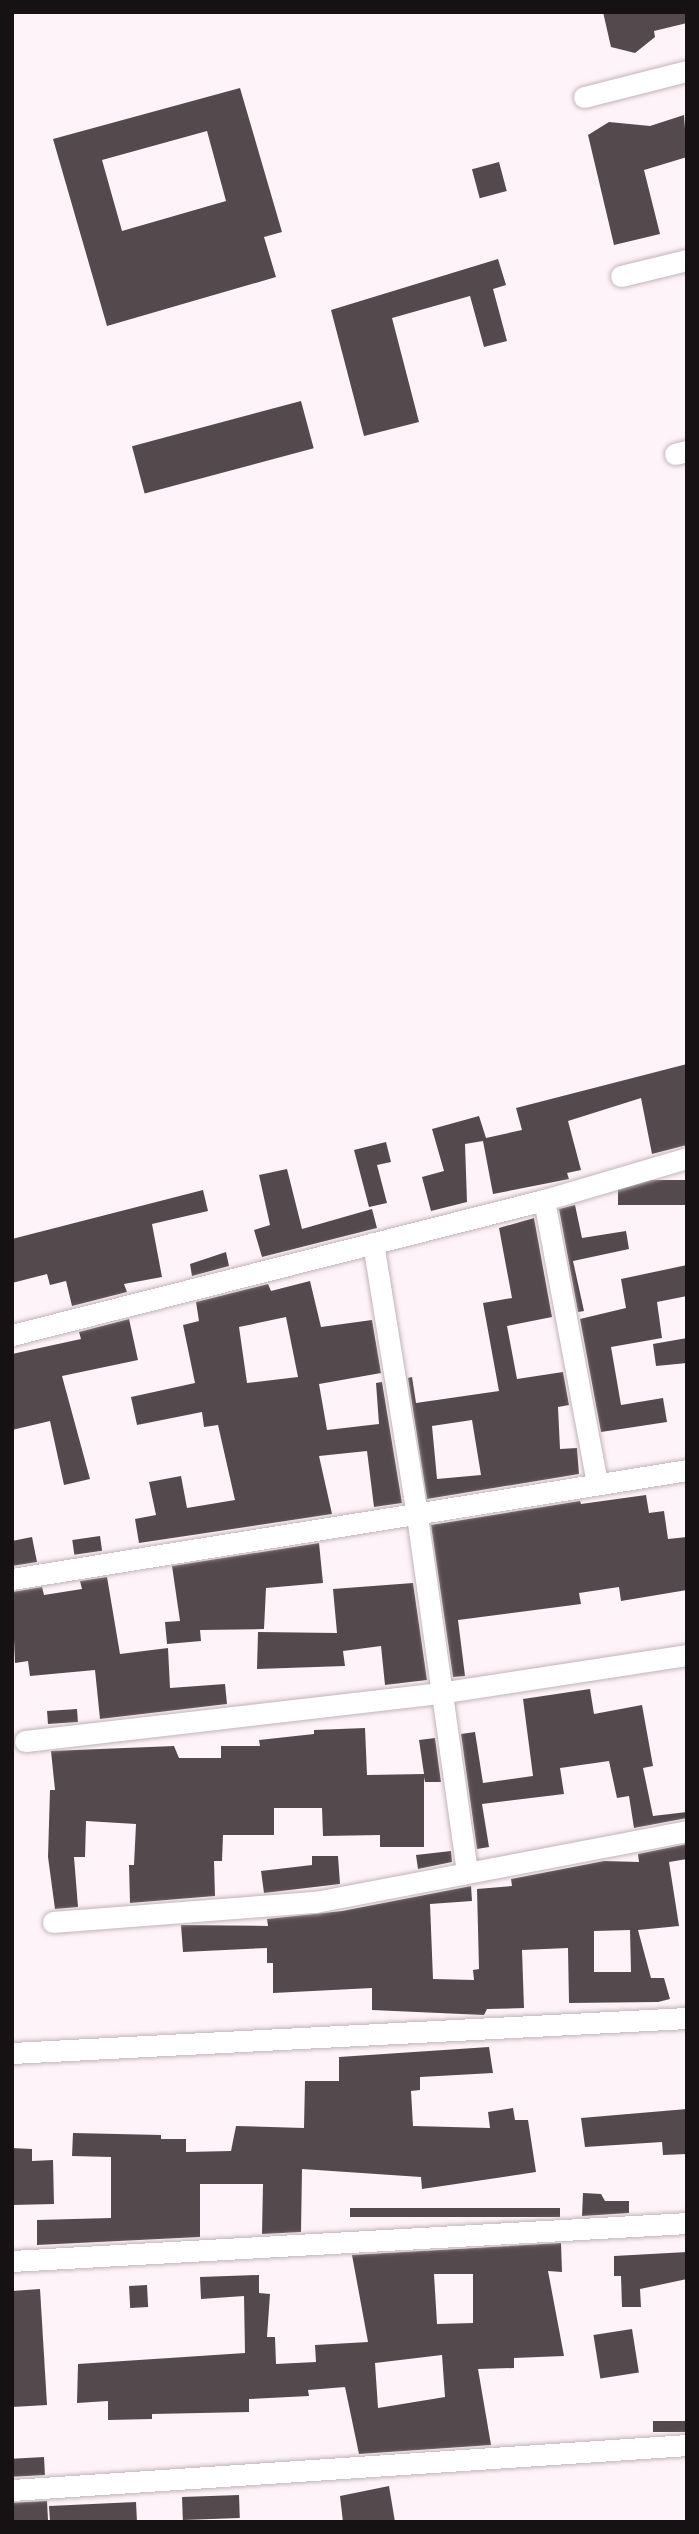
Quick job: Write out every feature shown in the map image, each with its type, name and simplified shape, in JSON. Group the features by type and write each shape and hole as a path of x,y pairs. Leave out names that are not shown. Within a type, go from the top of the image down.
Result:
{"street":[{"path":"584,97 687,71"},
{"path":"621,276 687,260"},
{"path":"12,1335 544,1200 687,1158"},
{"path":"544,1200 597,1484"},
{"path":"373,1243 417,1516 439,1693 467,1872"},
{"path":"12,1579 417,1516 687,1470"},
{"path":"25,1741 439,1693 687,1655"},
{"path":"53,1922 315,1902 687,1831"},
{"path":"12,2053 687,2018"},
{"path":"12,2261 687,2223"},
{"path":"12,2490 687,2445"}],"building":[{"path":"603,12 687,12 687,23 654,31 655,37 635,53 611,47"},
{"path":"240,88 282,232 264,237 276,277 107,326 53,139","holes":["207,131 226,201 122,231 102,160"]},
{"path":"684,115 687,157 644,170 660,234 614,245 588,135 609,122 650,126"},
{"path":"499,162 507,191 480,198 472,169"},
{"path":"498,259 506,285 493,289 507,341 484,347 470,296 392,318 419,422 364,436 331,310"},
{"path":"301,401 314,448 145,494 132,446"},
{"path":"687,1064 687,1145 652,1154 641,1098 568,1121 581,1170 567,1173 569,1179 493,1194 483,1141 465,1144 467,1202 431,1211 422,1177 444,1171 432,1129 479,1116 486,1138 522,1130 516,1108"},
{"path":"386,1142 391,1162 377,1165 387,1203 369,1207 354,1150"},
{"path":"287,1169 302,1229 372,1209 377,1228 262,1257 254,1230 270,1225 259,1175"},
{"path":"618,1180 687,1180 687,1205 618,1205"},
{"path":"203,1190 208,1211 152,1224 162,1277 124,1284 127,1292 72,1306 66,1281 50,1285 47,1274 12,1283 12,1239"},
{"path":"575,1205 582,1238 626,1231 629,1249 573,1261 584,1311 578,1312 559,1209"},
{"path":"534,1218 552,1317 507,1326 517,1379 563,1372 569,1405 558,1407 560,1449 577,1448 579,1474 427,1499 408,1378 412,1377 416,1403 499,1391 483,1303 512,1298 499,1228","holes":["472,1420 481,1475 437,1479 432,1426"]},
{"path":"226,1252 229,1266 192,1276 190,1264"},
{"path":"687,1265 687,1296 657,1302 662,1338 611,1347 621,1405 663,1398 667,1422 601,1432 580,1319 626,1308 621,1279"},
{"path":"310,1281 321,1327 372,1320 381,1373 319,1384 327,1430 379,1424 376,1383 382,1382 402,1503 374,1507 367,1451 319,1456 332,1514 139,1543 135,1519 156,1515 149,1482 181,1476 187,1508 235,1500 218,1425 204,1427 202,1412 137,1425 131,1397 195,1383 183,1325 199,1321 196,1302 268,1284 271,1291","holes":["286,1317 298,1377 247,1383 239,1327"]},
{"path":"129,1319 138,1360 62,1376 90,1479 64,1485 50,1421 12,1430 12,1354 81,1339 79,1332"},
{"path":"687,1338 687,1363 656,1366 653,1344"},
{"path":"646,1495 649,1513 664,1511 668,1539 687,1537 687,1590 621,1601 619,1587 579,1593 581,1604 458,1620 465,1676 453,1677 431,1525 580,1501 581,1504"},
{"path":"100,1536 102,1551 74,1555 72,1540"},
{"path":"32,1537 37,1562 12,1566 12,1541"},
{"path":"319,1543 323,1583 266,1588 264,1629 200,1630 201,1641 167,1644 165,1622 180,1621 172,1566"},
{"path":"107,1577 120,1654 168,1648 170,1688 225,1684 227,1704 100,1719 95,1670 30,1676 28,1661 15,1663 12,1592 42,1587 44,1595 82,1589 80,1581"},
{"path":"413,1583 427,1680 385,1685 381,1646 343,1651 345,1666 257,1669 258,1632 337,1633 333,1589"},
{"path":"590,1689 594,1714 642,1705 653,1766 643,1768 653,1816 687,1812 687,1818 634,1828 629,1796 617,1798 609,1761 560,1768 564,1794 482,1804 489,1847 477,1849 461,1734 475,1732 483,1783 533,1776 523,1699"},
{"path":"77,1709 78,1722 48,1724 47,1711"},
{"path":"365,1728 367,1775 424,1774 419,1740 435,1738 441,1782 425,1782 424,1777 424,1847 380,1847 380,1835 323,1836 322,1808 274,1808 274,1835 223,1835 222,1861 214,1861 215,1896 130,1903 129,1865 134,1865 136,1824 86,1821 85,1857 74,1857 78,1907 55,1909 48,1857 50,1790 55,1790 51,1751 174,1746 179,1758 221,1758 221,1746 260,1746 259,1740 314,1734 314,1730"},
{"path":"687,1844 687,1859 669,1862 679,1926 638,1930 651,1978 664,1978 670,1999 658,2002 569,2003 568,1948 522,1950 524,2008 487,2009 484,2015 372,2010 372,1988 273,1993 273,1963 267,1963 267,1948 183,1952 181,1925 268,1926 267,1919 342,1911 471,1886 472,1901 430,1904 433,1979 474,1980 473,1970 479,1969 477,1889 512,1886 511,1879 604,1861 639,1862 638,1854","holes":["630,1930 631,1972 594,1972 594,1931"]},
{"path":"451,1851 452,1862 418,1869 416,1855"},
{"path":"312,1856 338,1856 340,1884 264,1893 261,1871 312,1865"},
{"path":"489,2047 493,2073 420,2077 420,2090 411,2091 413,2126 490,2128 488,2112 513,2108 515,2120 528,2120 536,2172 422,2189 421,2177 302,2169 301,2232 262,2234 263,2184 200,2184 200,2237 37,2245 37,2220 111,2218 111,2157 72,2156 73,2133 161,2135 161,2139 186,2139 186,2152 231,2151 236,2126 304,2128 305,2081 339,2081 339,2057"},
{"path":"687,2109 687,2154 663,2155 662,2142 585,2147 581,2118"},
{"path":"12,2148 32,2149 32,2161 53,2160 54,2204 12,2205"},
{"path":"583,2193 601,2194 605,2201 629,2201 629,2213 582,2216"},
{"path":"350,2208 560,2208 560,2217 350,2217"},
{"path":"561,2243 562,2272 548,2271 564,2356 514,2358 514,2368 478,2369 491,2445 359,2454 345,2387 308,2390 309,2396 249,2399 249,2412 152,2414 152,2419 108,2420 108,2401 77,2403 78,2364 245,2353 244,2296 201,2299 200,2277 259,2275 259,2293 270,2294 267,2337 275,2337 276,2364 316,2362 315,2345 368,2342 352,2255","holes":["434,2274 473,2274 473,2323 437,2324","442,2355 445,2397 378,2408 375,2363"]},
{"path":"687,2252 687,2279 640,2289 641,2307 622,2307 621,2276 614,2276 614,2256"},
{"path":"147,2285 148,2307 130,2308 129,2286"},
{"path":"40,2289 47,2405 12,2407 12,2291"},
{"path":"632,2329 639,2372 600,2379 593,2335"},
{"path":"653,2421 687,2421 687,2432 653,2432"},
{"path":"44,2457 45,2475 13,2477 12,2459"},
{"path":"389,2486 395,2522 343,2522 340,2496"},
{"path":"239,2495 240,2518 183,2520 182,2497"},
{"path":"47,2501 48,2520 13,2522 12,2503"},
{"path":"136,2502 137,2522 50,2522 49,2506"}]}
